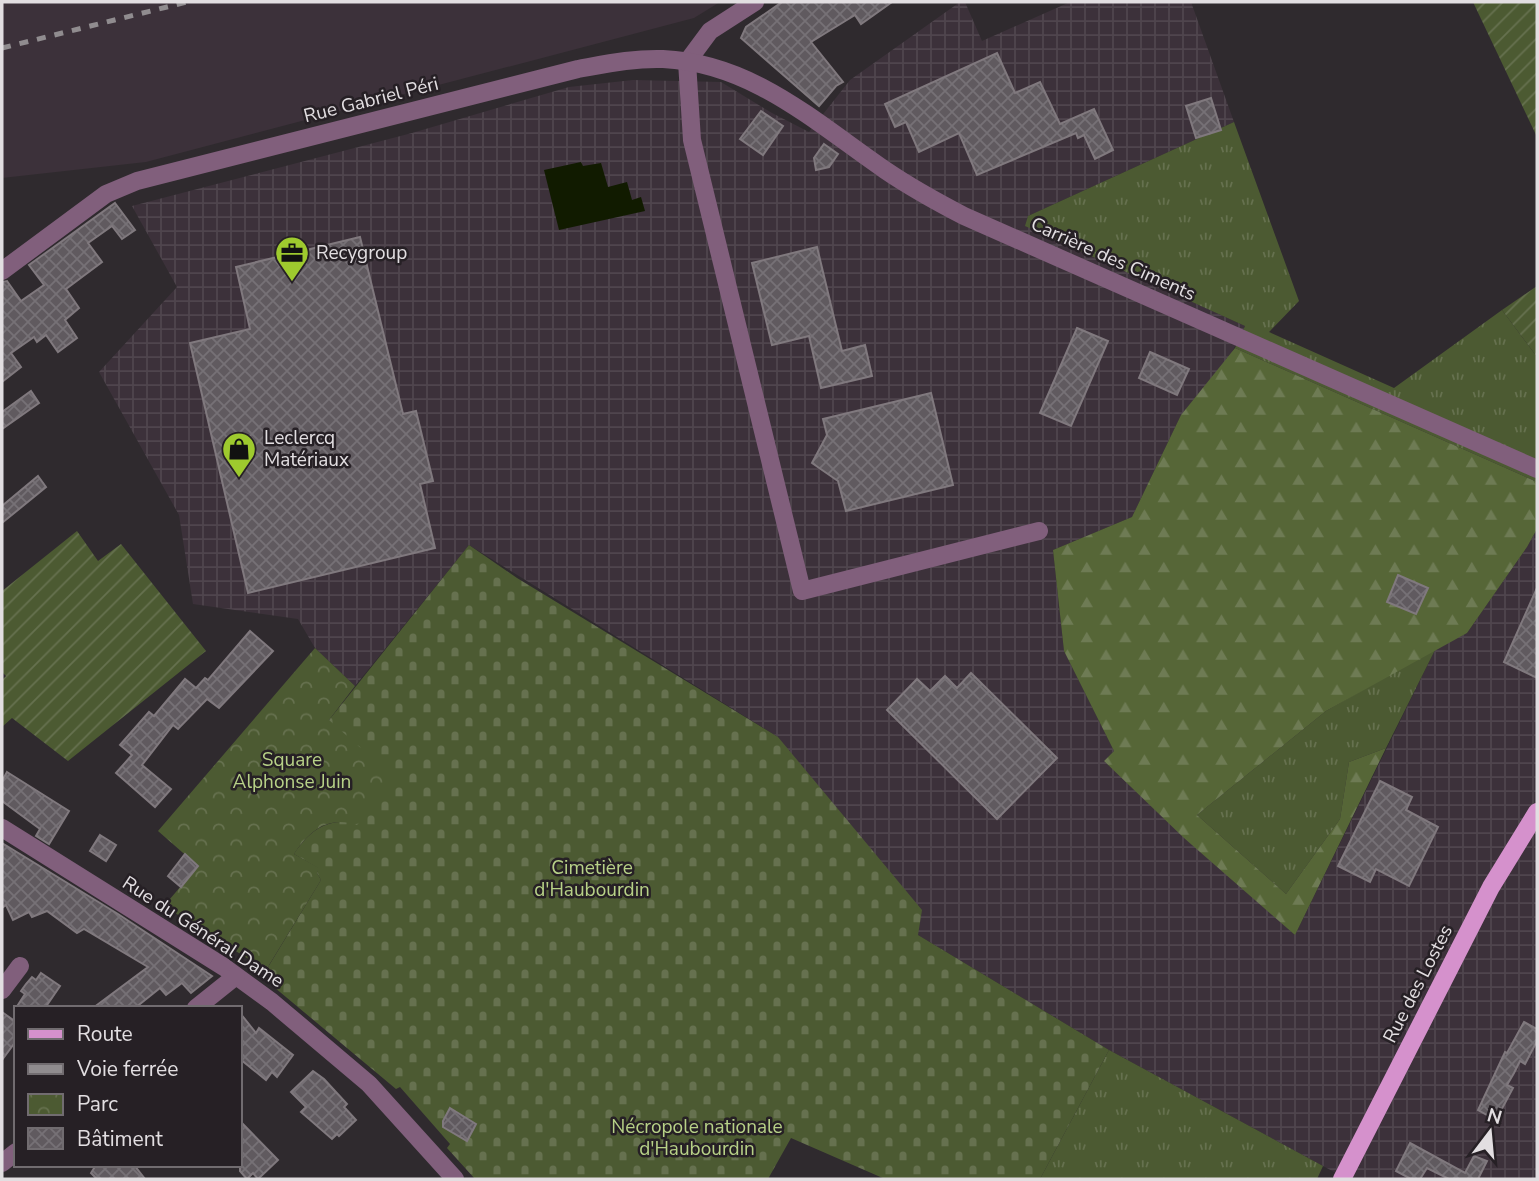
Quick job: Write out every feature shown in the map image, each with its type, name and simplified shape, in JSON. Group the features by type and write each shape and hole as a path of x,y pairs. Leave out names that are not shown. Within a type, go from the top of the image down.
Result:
{"main road":[{"name":"Rue des Lostes","path":"1342,1179 1491,887 1537,811"}],"street":[{"path":"755,2 710,31 687,62 692,141 803,591 1039,531"},
{"name":"Rue Gabriel Péri","path":"2,271 106,194 137,181 578,69 639,60 687,62"},
{"name":"Carrière des Ciments","path":"687,62 724,70 772,91 895,176 964,216 1537,469"},
{"name":"Rue du Général Dame","path":"2,828 236,976 358,1074 455,1179"},
{"path":"2,990 20,966"},
{"path":"198,1006 236,976"}],"shaded area":[{"path":"2,2 720,2 694,18 146,162 2,178"},
{"path":"960,2 965,2 982,41 1070,2 1191,2 1234,122 1028,216 1026,226 1245,326 1230,356 1181,415 1132,517 1053,550 1064,651 1114,751 1104,761 1295,935 1436,648 1467,633 1537,529 1537,1179 1347,1179 1109,1050 918,935 778,737 469,545 355,686 315,648 298,619 193,604 179,515 99,372 177,287 132,206 412,133 569,87 633,80 721,82 809,132 850,80"},
{"path":"581,162 583,166 601,163 608,187 627,182 632,200 641,197 645,211 559,230 544,170"}],"green space":[{"path":"1473,2 1537,2 1537,137"},
{"path":"1234,122 1299,301 1269,332 1394,388 1502,310 1537,357 1537,482 1235,348 1245,326 1025,226 1028,216"},
{"path":"1537,286 1537,357 1502,310"},
{"path":"1235,348 1537,482 1537,529 1467,633 1326,711 1197,815 1286,894 1340,819 1349,762 1386,748 1295,935 1184,838 1104,761 1114,751 1064,651 1053,550 1132,517 1181,415"},
{"path":"77,531 98,561 121,544 206,651 68,761 12,718 2,727 2,680 6,676 2,672 2,591"},
{"name":"Cimetière d'Haubourdin","path":"469,545 517,578 778,737 922,910 918,935 1109,1050 1040,1179 885,1179 791,1138 768,1179 475,1179 447,1148 450,1144 400,1087 396,1089 262,977 321,880 317,873 318,868 294,854 317,829 332,823 350,822 329,720"},
{"name":"Square Alphonse Juin","path":"315,648 355,686 329,720 397,780 357,825 337,822 320,827 306,838 294,854 319,868 317,873 321,880 266,970 164,906 198,866 158,831"},
{"path":"1436,648 1386,748 1349,762 1340,819 1286,894 1197,815 1326,711"},
{"path":"1109,1050 1323,1166 1317,1179 1040,1179"}],"building":[{"path":"782,2 892,2 861,24 855,15 811,42 843,82 836,86 819,106 741,38 746,27"},
{"path":"997,53 1015,93 1040,82 1060,124 1094,109 1113,150 1095,159 1084,135 1078,138 1076,133 977,175 959,133 919,152 906,122 895,127 885,104"},
{"path":"1211,98 1221,130 1196,138 1186,106"},
{"path":"761,111 783,126 763,155 740,139"},
{"path":"824,144 838,154 829,167 816,170 814,158"},
{"path":"115,203 135,230 122,239 112,226 88,243 102,262 66,289 79,308 65,320 77,338 58,352 46,335 37,342 34,337 11,353 21,367 2,382 2,282 7,281 21,301 44,285 29,265"},
{"path":"360,237 403,414 416,411 433,481 420,484 435,548 248,593 190,343 250,329 236,267"},
{"path":"817,247 842,351 865,345 872,376 821,388 809,336 772,345 752,263"},
{"path":"1077,328 1108,341 1071,426 1040,413"},
{"path":"1150,352 1189,369 1177,395 1139,378"},
{"path":"31,391 39,403 2,429 2,412"},
{"path":"931,393 953,485 846,511 838,481 812,463 827,435 823,419"},
{"path":"38,476 46,487 2,523 2,506"},
{"path":"1398,575 1428,588 1416,614 1387,602"},
{"path":"1537,588 1537,678 1504,662"},
{"path":"250,631 273,651 219,708 207,699 178,729 173,725 142,765 171,789 155,807 116,773 132,755 120,745 149,712 154,716 185,679 196,688 205,678 208,680"},
{"path":"971,673 1057,758 997,819 887,710 917,679 930,691 945,676 957,688"},
{"path":"7,772 69,811 49,844 36,836 40,829 2,801 2,781"},
{"path":"1380,781 1412,797 1406,810 1438,827 1409,886 1376,869 1370,882 1338,866"},
{"path":"100,835 116,845 106,861 90,851"},
{"path":"2,843 212,976 191,993 182,983 166,995 160,988 138,1006 96,1006 148,967 84,929 77,933 47,911 32,917 29,912 13,920 6,905 2,908"},
{"path":"185,854 198,866 181,887 168,876"},
{"path":"41,973 60,986 46,1006 17,1006 25,994 21,991 26,984 32,977 36,980"},
{"path":"2,1012 14,1021 14,1044 2,1060"},
{"path":"242,1016 256,1033 259,1028 293,1055 277,1077 272,1072 266,1080 242,1061"},
{"path":"1524,1022 1537,1029 1537,1041 1525,1064 1520,1061 1507,1085 1513,1088 1496,1120 1478,1110 1505,1052 1507,1053"},
{"path":"313,1071 347,1104 344,1107 356,1120 332,1139 301,1112 306,1107 291,1092"},
{"path":"450,1108 476,1124 467,1141 443,1127"},
{"path":"242,1123 278,1160 258,1179 253,1173 247,1179 240,1171"},
{"path":"1410,1143 1465,1173 1474,1156 1487,1161 1478,1179 1449,1179 1427,1168 1420,1179 1411,1179 1396,1171"},
{"path":"95,1167 136,1167 145,1179 97,1179 91,1173"}],"railway":[{"path":"2,48 187,2"}],"place":[{"name":"Recygroup","path":"292,283"},
{"name":"Leclercq Matériaux","path":"239,479"}],"park label":[{"name":"Nécropole nationale d'Haubourdin","path":"697,1138"}]}
